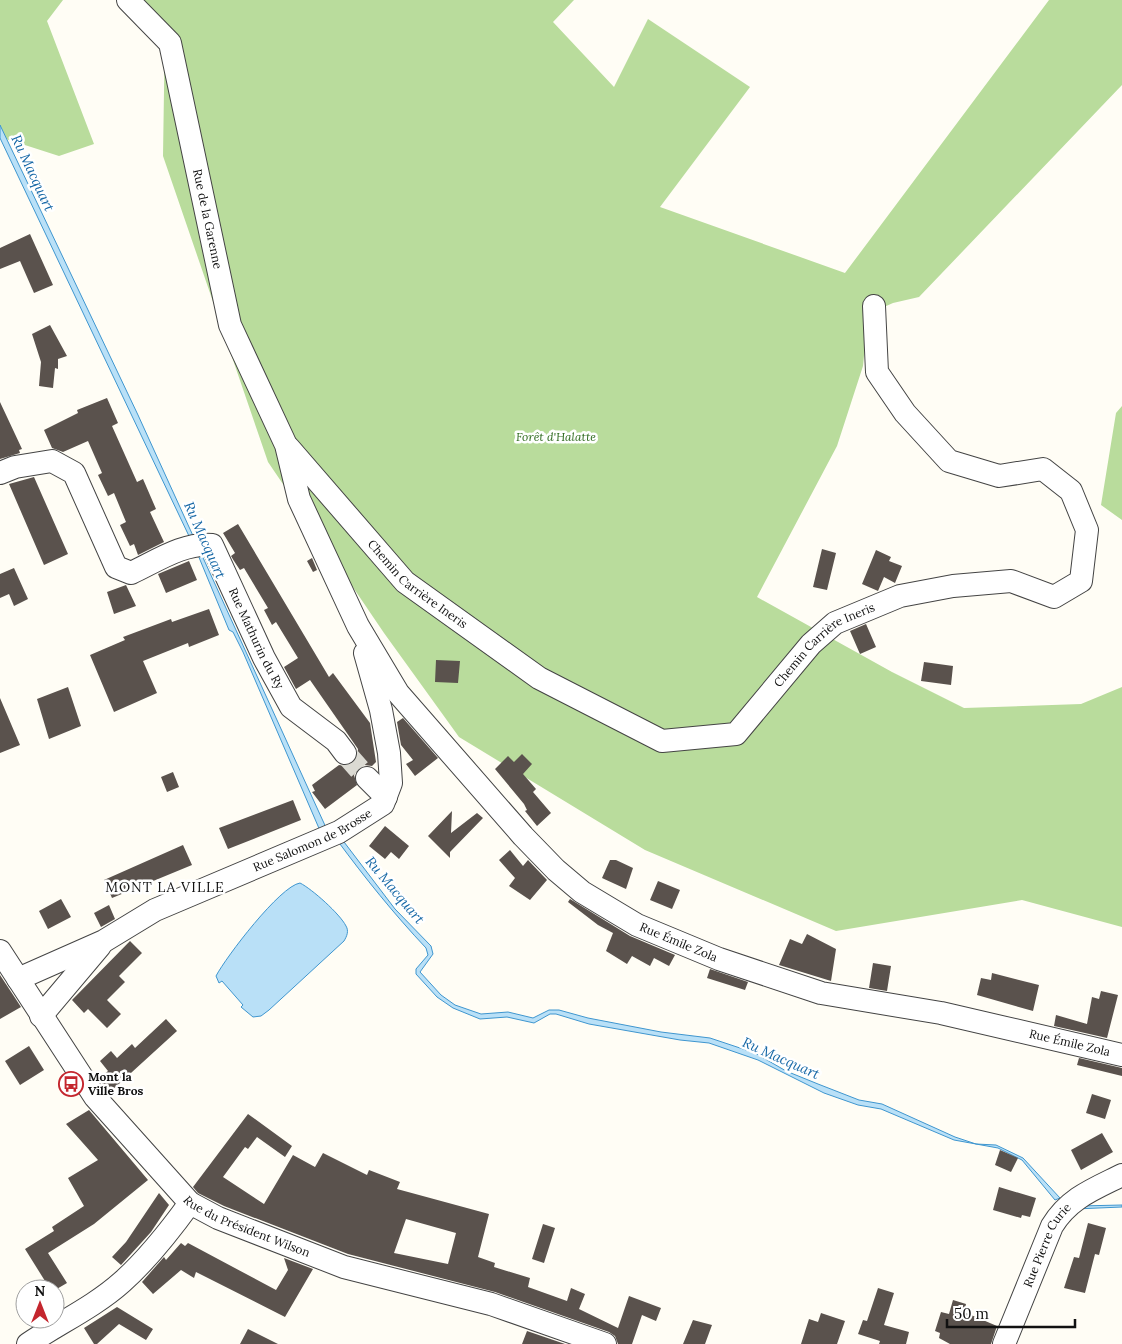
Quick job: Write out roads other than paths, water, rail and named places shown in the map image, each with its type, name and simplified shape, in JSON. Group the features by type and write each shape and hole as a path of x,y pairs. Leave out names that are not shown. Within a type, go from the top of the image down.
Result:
{"street":[{"name":"Rue de la Garenne","path":"128,0 170,43 230,325 286,445"},
{"name":"Chemin Carrière Ineris","path":"286,445 405,582 539,678 662,741 736,734 811,644 835,623 900,596 953,586 1010,581 1054,597 1081,581 1087,530 1071,491 1043,469 999,476 949,461 905,413 877,372 874,306"},
{"path":"286,445 300,499 358,626 381,710 389,753 391,783 386,797 367,778"},
{"name":"Rue Mathurin du Ry","path":"0,473 15,467 52,461 74,473 116,567 131,573 182,549 204,544 212,545 264,658 291,707 336,740 345,753"},
{"name":"Rue Émile Zola","path":"358,626 398,693 523,836 556,870 582,892 637,925 719,959 821,993 942,1013 1122,1055"},
{"name":"Rue Salomon de Brosse","path":"18,979 104,941 155,910 330,836 383,804 386,797"},
{"name":"Rue Salomon de Brosse","path":"41,1016 104,941"},
{"name":"Rue du Président Wilson","path":"0,951 95,1097 190,1203 218,1218 344,1267 491,1304 605,1344"},
{"name":"Rue Pierre Curie","path":"1004,1344 1052,1226 1070,1204 1122,1175"},
{"path":"28,1344 121,1283 155,1250 190,1203"}],"water":[{"path":"0,125 138,415 328,832 321,833 243,652 233,632 229,630 198,555 0,138"},
{"path":"341,838 395,909 431,946 433,954 420,972 441,995 455,1005 481,1014 508,1012 533,1018 549,1010 559,1010 588,1018 661,1032 710,1038 755,1053 786,1071 818,1084 859,1100 882,1104 955,1137 976,1144 954,1140 881,1109 858,1105 824,1093 758,1060 709,1043 680,1040 589,1024 556,1014 550,1014 534,1023 507,1017 480,1019 453,1008 437,997 416,974 416,969 428,955 426,948 358,868 337,840"},
{"path":"300,883 318,896 338,915 347,928 347,935 344,941 269,1010 261,1016 253,1017 241,1007 243,1005 222,981 219,983 216,976 242,939 267,909 291,887"},
{"path":"976,1144 996,1145 1023,1158 1060,1198 1055,1200 1022,1160 998,1148"},
{"path":"1122,1205 1122,1207 1075,1209 1079,1206"}],"tunnel":[{"path":"345,753 367,778"}],"place":[{"name":"Mont la Ville Bros","path":"71,1084"}],"district":[{"name":"MONT LA VILLE","path":"165,887"}],"water label":[{"name":"Ru Macquart","path":"33,173"},
{"name":"Ru Macquart","path":"205,540"},
{"name":"Ru Macquart","path":"395,890"},
{"name":"Ru Macquart","path":"781,1058"}],"park label":[{"name":"Forêt d'Halatte","path":"556,437"}]}
